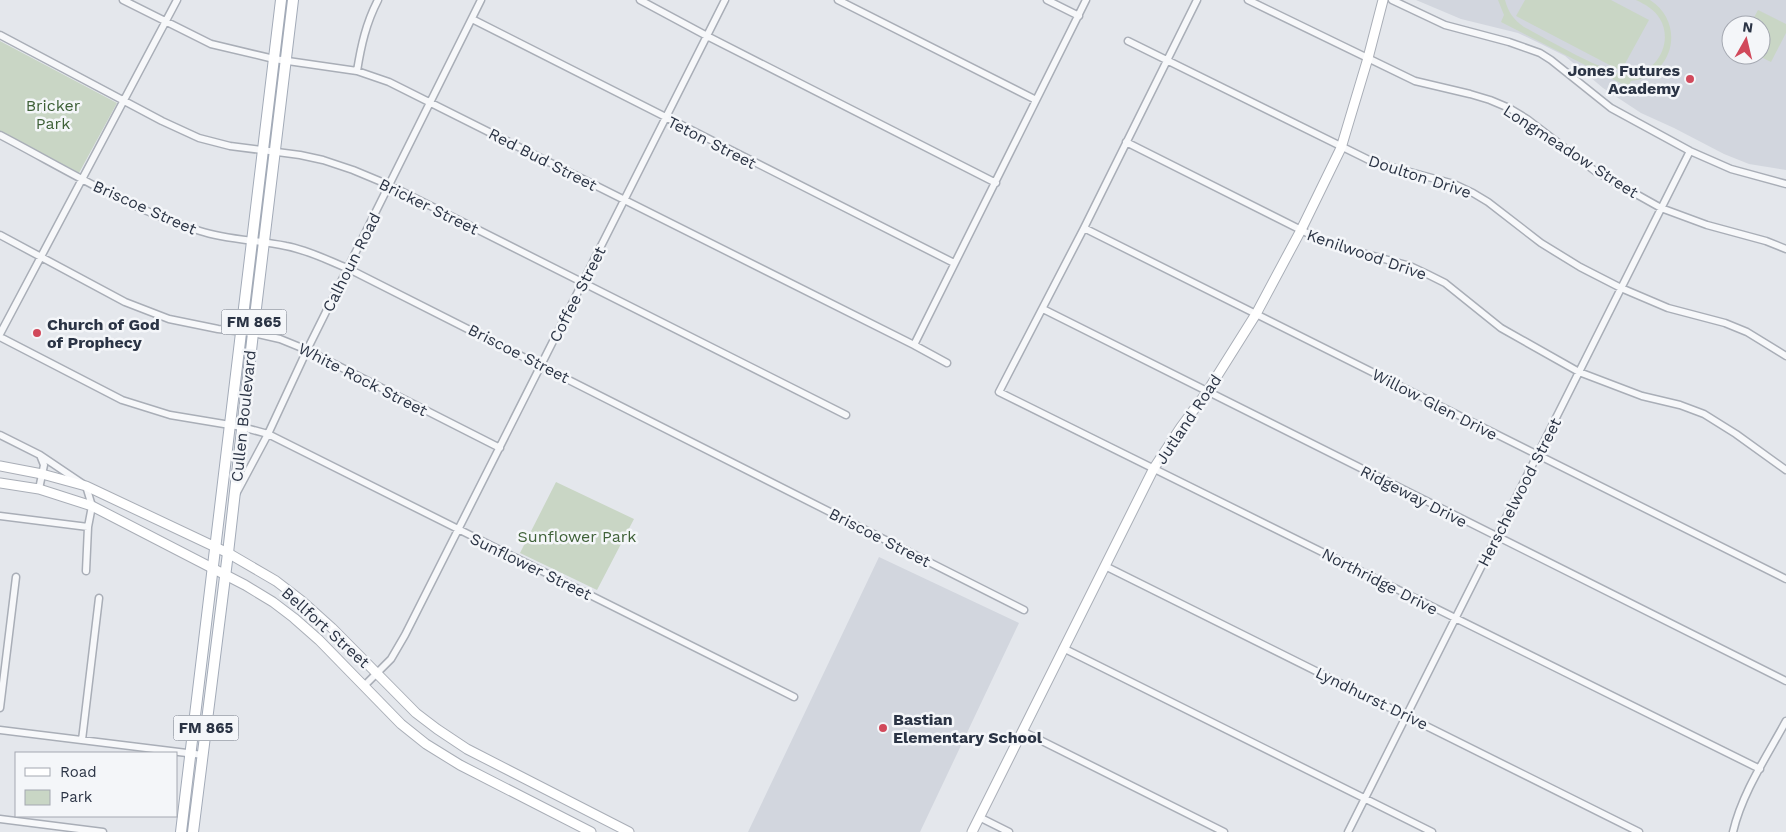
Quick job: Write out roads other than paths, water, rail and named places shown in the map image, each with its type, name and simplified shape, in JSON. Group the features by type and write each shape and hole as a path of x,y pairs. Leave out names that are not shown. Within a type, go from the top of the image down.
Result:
{"main road":[{"name":"Cullen Boulevard","path":"181,832 281,0"},
{"name":"Cullen Boulevard","path":"193,832 228,554 293,0"},
{"name":"Jutland Road","path":"972,832 1154,468 1207,392 1256,314 1341,148 1383,0"},
{"name":"Bellfort Street","path":"0,466 42,474 86,486 216,547 276,582 302,601 332,628 416,713 467,749 629,832"},
{"name":"Bellfort Street","path":"0,483 39,489 92,506 224,574 273,602 319,640 401,724 426,744 460,765 591,832"},
{"path":"319,640 332,628"},
{"path":"460,765 467,749"},
{"path":"553,812 559,797"}],"street":[{"name":"Red Bud Street","path":"123,0 210,44 274,59 357,71 389,82 947,363"},
{"path":"177,0 0,335 122,400 170,415 230,425"},
{"path":"357,71 362,42 370,15 378,0"},
{"name":"Calhoun Road","path":"234,498 268,434 307,350 481,0"},
{"path":"640,0 996,183"},
{"name":"Coffee Street","path":"364,686 391,660 405,636 625,201 724,0"},
{"path":"838,0 1036,100"},
{"path":"1047,0 1079,16"},
{"path":"914,345 1086,0"},
{"path":"1043,309 1197,0"},
{"name":"Longmeadow Street","path":"1248,0 1415,81 1470,94 1509,108 1527,119 1595,171 1661,208 1707,226 1766,241 1786,249"},
{"path":"1392,0 1444,25 1509,42 1540,53 1612,108 1690,151 1731,169 1786,184"},
{"name":"Teton Street","path":"472,19 954,263"},
{"name":"Bricker Street","path":"0,36 162,121 199,138 230,146 323,160 353,170 389,186 846,414"},
{"name":"Doulton Drive","path":"1128,41 1372,162 1454,184 1473,193 1488,202 1541,243 1580,268 1668,308 1725,323 1740,329 1786,356"},
{"name":"Briscoe Street","path":"0,135 166,220 202,232 305,250 348,268 1024,610"},
{"name":"Kenilwood Drive","path":"1126,142 1329,244 1388,259 1427,274 1445,283 1502,328 1579,372 1642,396 1680,405 1704,414 1736,434 1786,470"},
{"name":"Herschelwood Street","path":"1348,832 1408,716 1690,151"},
{"name":"Willow Glen Drive","path":"1084,228 1786,579"},
{"name":"White Rock Street","path":"0,235 125,302 169,319 280,339 307,350 500,448"},
{"name":"Northridge Drive","path":"1043,309 999,392 1760,769"},
{"name":"Ridgeway Drive","path":"1043,309 1786,681"},
{"name":"Sunflower Street","path":"230,425 268,434 794,697"},
{"path":"0,435 40,455 86,486 92,506 88,527 86,571"},
{"path":"39,489 44,465 40,455"},
{"path":"0,516 88,527"},
{"name":"Lyndhurst Drive","path":"1105,566 1639,832"},
{"path":"0,708 16,576"},
{"path":"82,740 99,598"},
{"path":"1063,648 1432,832"},
{"path":"1733,832 1736,820 1760,769 1786,721"},
{"path":"0,730 175,752"},
{"path":"1022,731 1224,832"},
{"path":"178,752 203,755"},
{"path":"979,817 1009,832"},
{"path":"0,819 103,832"}],"place":[{"name":"Jones Futures Academy","path":"1690,79"},
{"name":"Church of God of Prophecy","path":"37,333"},
{"name":"Bastian Elementary School","path":"883,728"}],"park label":[{"name":"Bricker Park","path":"53,114"},
{"name":"Sunflower Park","path":"577,536"}]}
